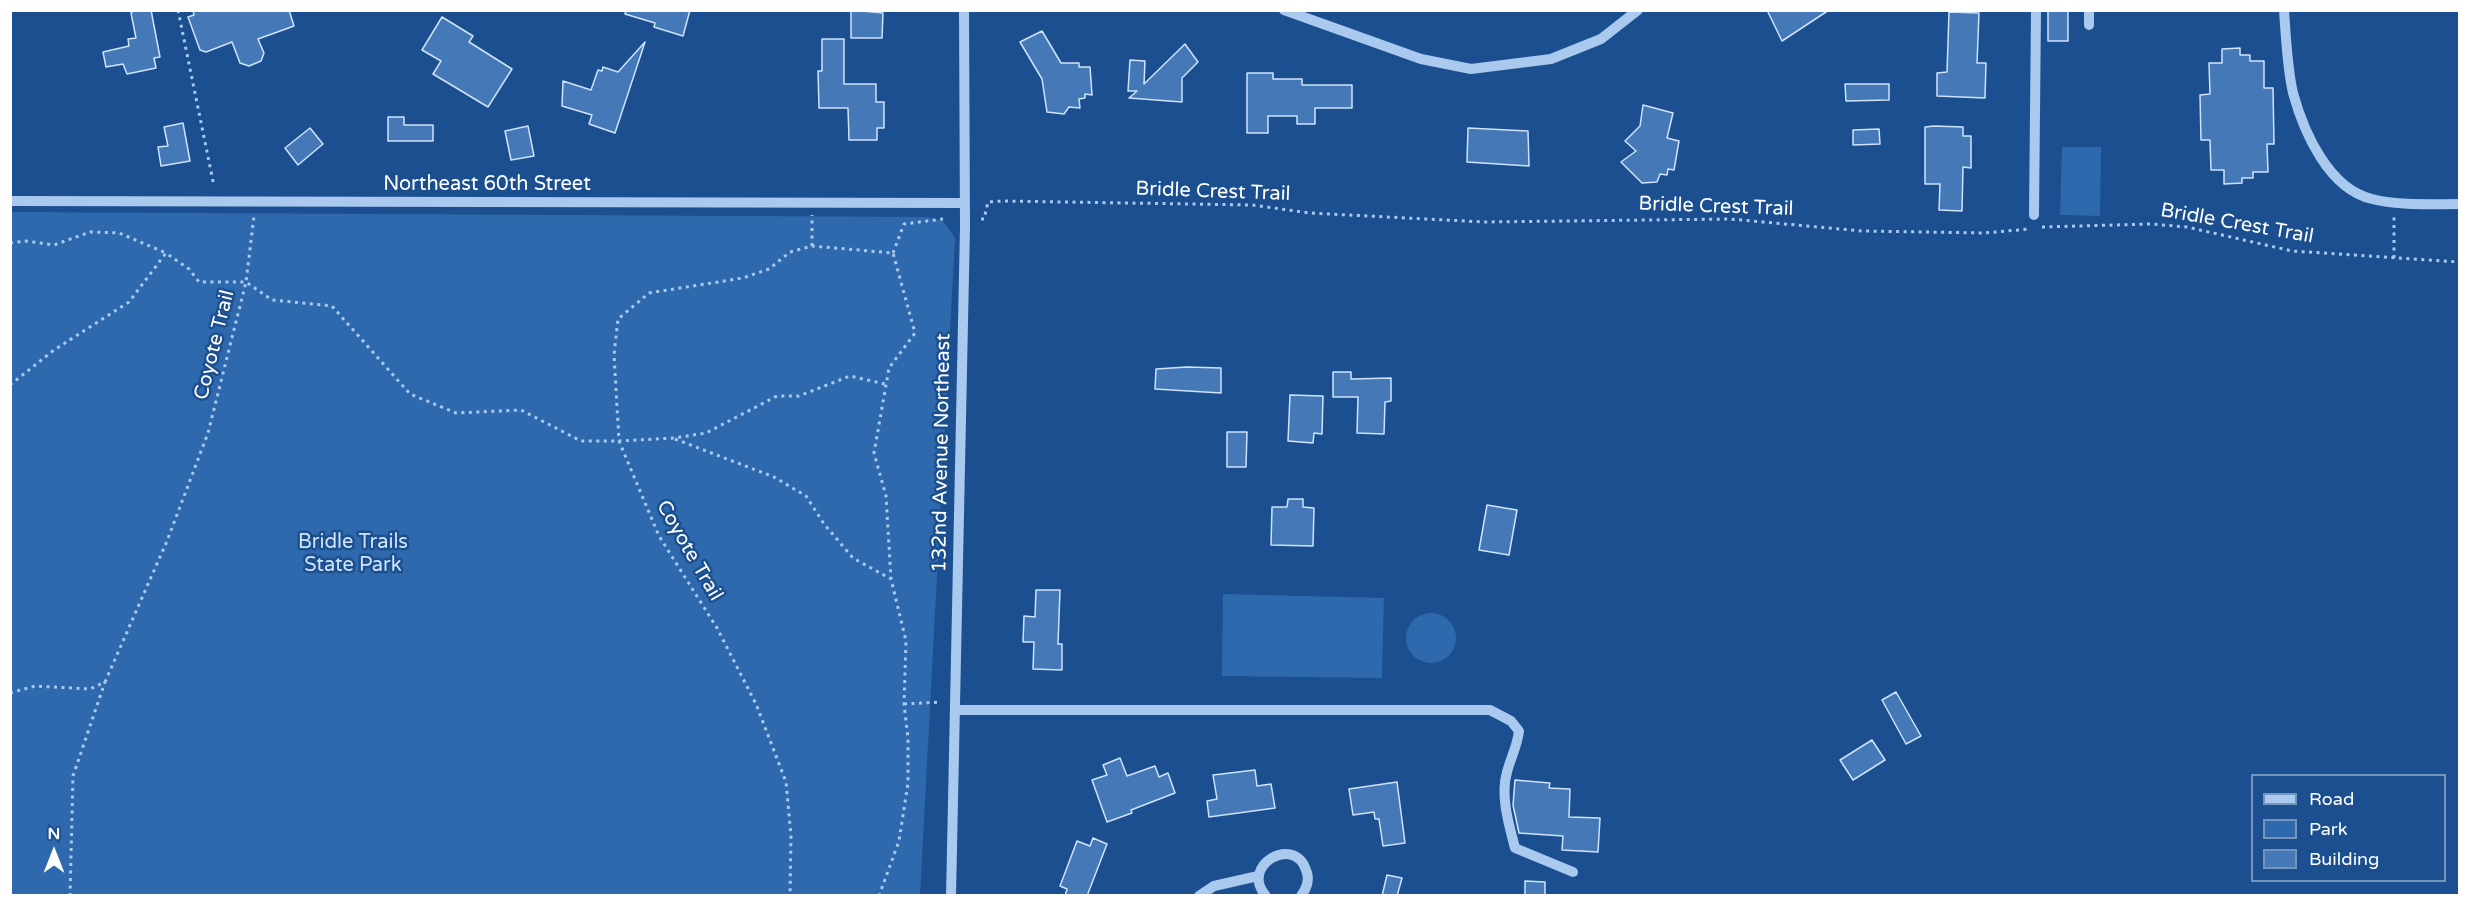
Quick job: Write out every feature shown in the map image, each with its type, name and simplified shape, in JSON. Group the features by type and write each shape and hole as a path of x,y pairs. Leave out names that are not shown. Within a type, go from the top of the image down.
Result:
{"street":[{"name":"132nd Avenue Northeast","path":"951,896 964,203 964,10"},
{"path":"1284,10 1421,59 1471,69 1551,59 1601,39 1638,10"},
{"path":"2034,215 2036,10"},
{"path":"2089,10 2089,25"},
{"path":"2284,10 2293,93 2318,152 2335,177 2350,190 2370,199 2395,203 2460,204"},
{"name":"Northeast 60th Street","path":"10,201 964,203"},
{"path":"955,710 1490,710 1511,721 1519,731 1517,748 1506,772 1505,794 1515,848 1573,872"},
{"path":"1266,896 1259,884 1260,869 1270,857 1285,853 1299,859 1307,872 1306,887 1301,896"},
{"path":"1199,896 1214,886 1258,876"}],"path":[{"path":"178,10 214,186"},
{"name":"Bridle Crest Trail","path":"981,219 984,219 988,202 1003,201 1252,205 1310,213 1484,222 1730,219 1862,231 1972,233 2043,227 2151,224 2187,226 2292,251 2460,262"},
{"path":"2394,258 2395,203"},
{"path":"812,246 813,204"},
{"path":"10,243 27,241 54,245 90,232 119,233 166,254 189,269 199,282 246,282 254,216"},
{"path":"879,896 899,841 908,783 908,738 904,704 906,641 891,579 886,496 874,453 889,368 915,333 893,253 904,225 943,219"},
{"path":"885,384 850,376 800,396 777,396 706,433 674,438 619,441 614,355 618,319 649,293 742,278 769,269 790,252 812,246 893,253"},
{"path":"10,385 54,350 129,302 166,254"},
{"name":"Coyote Trail","path":"70,896 73,776 105,682 167,542 208,433 246,282 272,300 332,306 410,394 456,413 520,410 581,441 619,441 659,536 717,628 756,704 786,782 791,836 790,896"},
{"path":"674,438 774,477 807,496 824,524 853,558 891,579"},
{"path":"10,693 35,686 90,689 105,682"},
{"path":"904,704 942,702"}],"green space":[{"path":"2062,147 2101,147 2100,216 2060,215"},
{"name":"Bridle Trails State Park","path":"11,212 927,217 943,221 955,238 920,895 11,895"},
{"path":"1223,594 1384,598 1382,678 1222,676"},
{"path":"1431,613 1445,617 1452,624 1456,638 1452,652 1445,659 1431,663 1417,659 1410,652 1406,638 1410,624 1417,617"}],"building":[{"path":"135,10 151,10 160,57 154,58 156,68 127,74 123,64 106,67 103,52 129,46 128,39 136,38 131,13"},
{"path":"193,10 289,10 294,26 258,39 264,53 261,61 249,66 240,63 232,42 206,52 200,50 188,17 194,15"},
{"path":"626,10 690,10 683,36 654,27 655,23 625,14"},
{"path":"851,10 883,13 882,38 851,38"},
{"path":"1767,10 1829,10 1782,41"},
{"path":"2048,10 2068,10 2068,41 2048,41"},
{"path":"1949,12 1979,13 1977,63 1986,63 1985,98 1937,96 1937,73 1947,72"},
{"path":"442,17 473,36 469,42 512,69 488,107 433,74 441,61 422,50"},
{"path":"1042,31 1061,63 1079,63 1079,67 1090,67 1092,95 1085,94 1085,98 1079,99 1080,108 1069,107 1064,114 1047,112 1042,79 1020,42"},
{"path":"822,39 844,39 844,84 876,84 876,102 884,102 884,128 877,128 877,140 849,140 848,108 819,108 818,71 822,71"},
{"path":"645,42 615,133 589,124 592,115 562,106 563,81 591,90 598,70 602,71 603,67 618,72"},
{"path":"1185,44 1198,62 1182,78 1182,102 1129,98 1137,91 1128,91 1130,60 1145,61 1144,84"},
{"path":"2240,48 2240,55 2250,55 2250,61 2264,61 2264,88 2273,88 2274,144 2267,144 2268,172 2253,172 2253,178 2242,178 2242,183 2224,184 2224,170 2211,170 2210,140 2201,140 2200,95 2210,94 2209,63 2222,63 2222,49"},
{"path":"1247,73 1273,73 1273,79 1302,79 1302,85 1352,85 1352,108 1315,108 1315,124 1297,124 1297,116 1268,116 1268,133 1247,133"},
{"path":"1845,84 1889,84 1889,100 1846,101"},
{"path":"1643,105 1673,113 1667,138 1679,141 1674,170 1668,169 1667,175 1660,174 1657,182 1642,183 1621,162 1636,151 1625,141 1640,126"},
{"path":"388,117 404,117 404,125 433,125 433,141 388,141"},
{"path":"183,123 190,161 161,166 158,147 168,146 164,127"},
{"path":"528,126 534,156 511,160 505,131"},
{"path":"1925,127 1963,127 1963,136 1971,136 1971,168 1963,167 1962,211 1939,210 1940,184 1925,184"},
{"path":"310,128 323,144 298,165 285,148"},
{"path":"1468,128 1528,131 1529,166 1467,162"},
{"path":"1879,129 1880,144 1853,145 1853,130"},
{"path":"1221,368 1221,393 1155,389 1156,369"},
{"path":"1333,372 1351,372 1351,379 1391,378 1391,401 1385,402 1384,434 1357,433 1358,397 1333,397"},
{"path":"1290,395 1323,396 1322,434 1314,433 1313,443 1288,441"},
{"path":"1227,432 1247,432 1246,467 1227,467"},
{"path":"1288,499 1303,499 1303,507 1314,508 1313,546 1271,545 1272,507 1287,507"},
{"path":"1487,505 1517,510 1509,555 1479,550"},
{"path":"1036,590 1060,590 1058,644 1062,644 1062,670 1033,669 1034,642 1023,642 1024,616 1035,617"},
{"path":"1896,692 1921,736 1906,744 1882,700"},
{"path":"1872,740 1885,760 1853,780 1840,760"},
{"path":"1120,758 1127,776 1155,766 1159,777 1168,773 1175,793 1107,822 1092,780 1107,775 1103,765"},
{"path":"1255,770 1257,786 1271,784 1275,808 1209,817 1207,801 1217,799 1213,775"},
{"path":"1515,780 1550,783 1549,788 1570,789 1569,817 1600,818 1598,852 1562,850 1563,836 1519,833 1513,805"},
{"path":"1397,782 1405,843 1383,846 1379,819 1375,819 1374,812 1353,815 1349,789"},
{"path":"1093,838 1107,844 1087,896 1065,896 1067,889 1060,886 1077,841 1090,846"},
{"path":"1387,875 1402,878 1397,896 1382,896"},
{"path":"1525,881 1545,882 1545,896 1525,896"}]}
